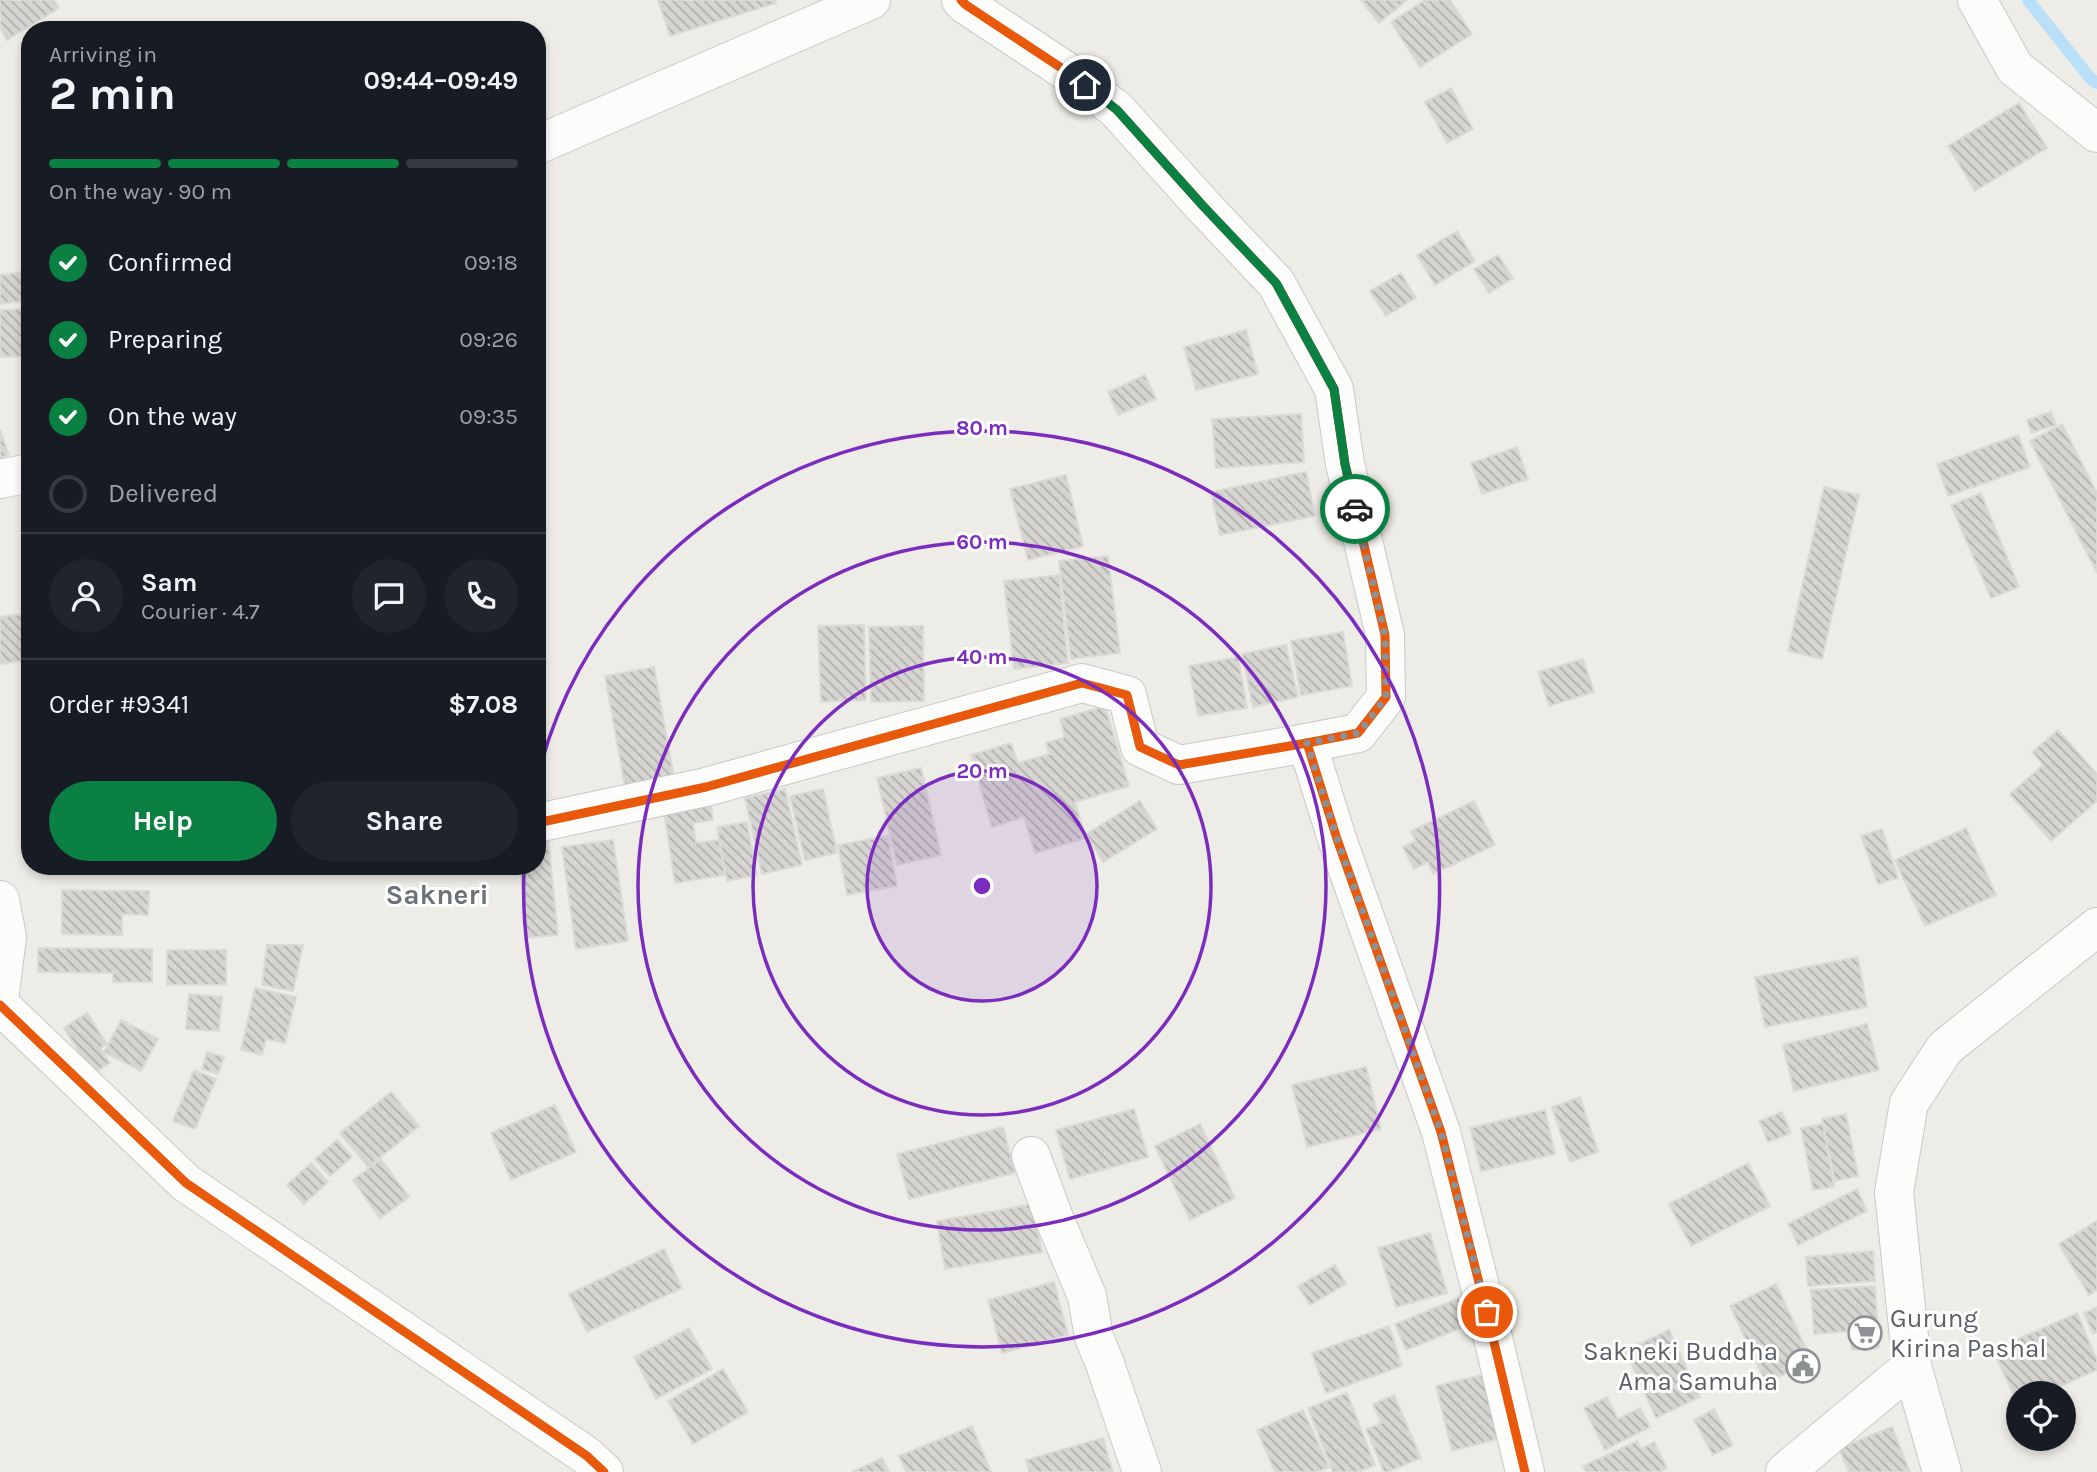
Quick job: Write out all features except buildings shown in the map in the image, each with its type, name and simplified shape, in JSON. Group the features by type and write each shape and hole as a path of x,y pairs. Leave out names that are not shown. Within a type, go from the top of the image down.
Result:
{"street":[{"path":"546,141 872,0"},
{"path":"546,821 706,787 1082,683 1127,695 1140,747 1178,765 1359,733 1386,697 1385,635 1345,464 1334,389 1276,283 1117,110 1069,73 961,0"},
{"path":"1977,0 2015,68 2097,133"},
{"path":"0,479 21,474"},
{"path":"1307,743 1337,839 1441,1132 1525,1472"},
{"path":"0,900 7,937 0,992"},
{"path":"1942,1472 1912,1366 1894,1192 1909,1103 1945,1048 2097,928"},
{"path":"0,1004 186,1183 554,1433 587,1456 604,1472"},
{"path":"1031,1156 1087,1296 1094,1337 1142,1472"},
{"path":"1785,1472 1912,1366"}],"waterway":[{"path":"2028,0 2090,78 2097,83"}],"cycle path":[{"path":"961,0 1069,73 1117,110 1276,283 1334,389 1345,464 1385,635 1386,697 1358,733 1307,743 1337,839 1441,1132 1525,1472"},
{"path":"546,821 706,787 1082,683 1127,695 1140,747 1179,765 1307,743"},
{"path":"0,1005 186,1183 587,1456 604,1472"}],"way so far":[{"path":"1355,509 1385,635 1386,697 1359,733 1307,743 1337,839 1441,1132 1487,1312"}],"place":[{"name":"Gurung Kirina Pashal","path":"1865,1333"},
{"name":"Sakneki Buddha Ama Samuha","path":"1803,1366"}],"district":[{"name":"Sakneri","path":"437,894"}],"route":[{"path":"1085,85 1117,110 1276,283 1334,389 1355,509"}]}
